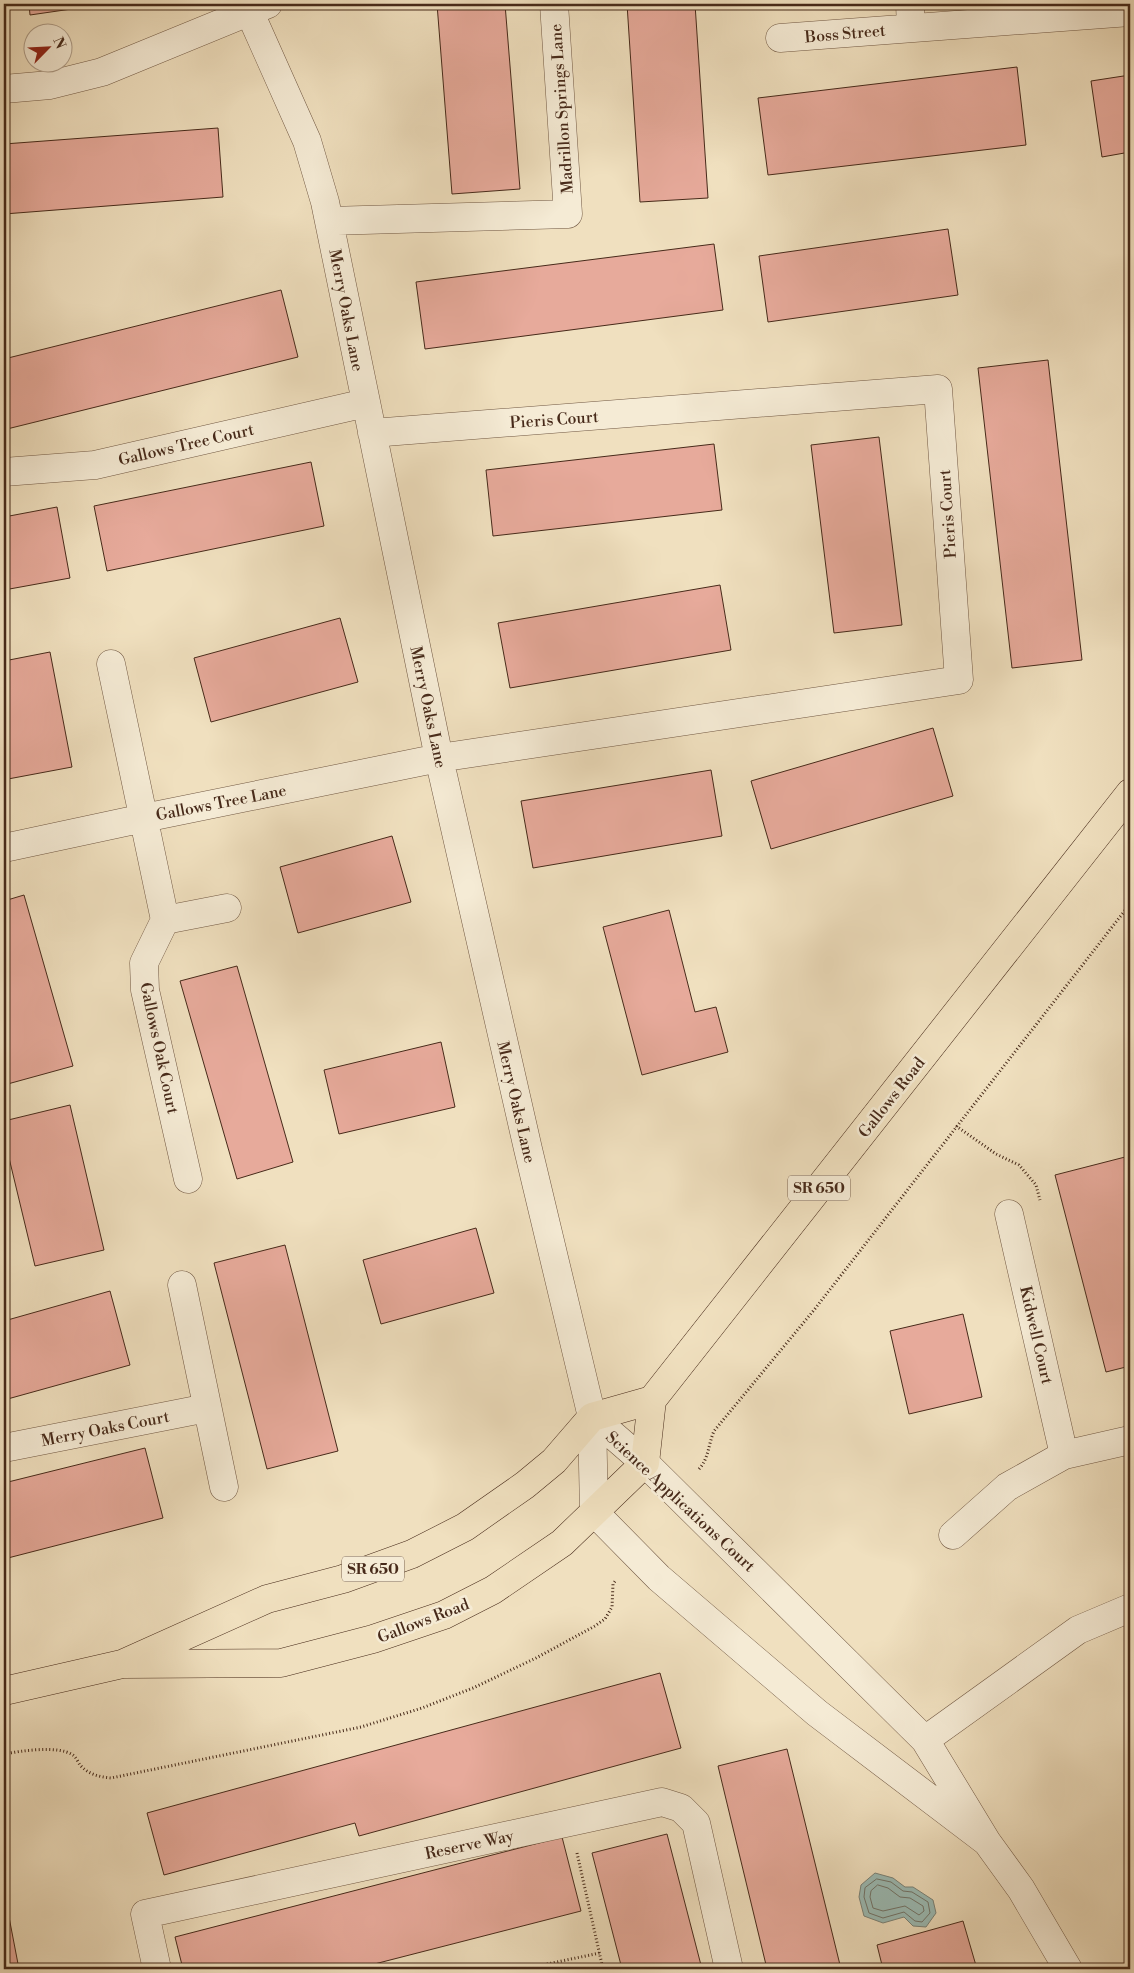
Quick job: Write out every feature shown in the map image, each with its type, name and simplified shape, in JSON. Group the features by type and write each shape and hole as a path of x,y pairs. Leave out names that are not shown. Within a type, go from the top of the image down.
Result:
{"main road":[{"name":"Gallows Road","path":"652,1400 1130,793"},
{"path":"592,1417 652,1400 645,1463"},
{"name":"Gallows Road","path":"4,1691 122,1664 267,1599 343,1579 412,1554 465,1527 525,1486 554,1461 592,1417"},
{"name":"Gallows Road","path":"122,1664 281,1664 373,1640 444,1615 494,1590 562,1543 645,1463"}],"street":[{"name":"Madrillon Springs Lane","path":"329,220 568,214 554,4"},
{"path":"4,89 50,85 102,72 254,6"},
{"name":"Merry Oaks Lane","path":"254,6 307,141 329,220 439,758 528,1149 592,1417"},
{"name":"Boss Street","path":"780,38 910,16 1130,12"},
{"name":"Pieris Court","path":"372,433 938,389 959,680 439,758"},
{"name":"Gallows Tree Court","path":"4,472 96,466 366,402"},
{"path":"112,664 165,920 227,908"},
{"name":"Gallows Tree Lane","path":"4,848 439,758"},
{"name":"Gallows Oak Court","path":"165,920 144,962 145,990 188,1179"},
{"name":"Kidwell Court","path":"1009,1214 1064,1455"},
{"path":"182,1285 224,1487"},
{"name":"Merry Oaks Court","path":"4,1448 207,1408"},
{"name":"Science Applications Court","path":"592,1417 645,1463 925,1740 987,1842 1022,1889 1068,1969"},
{"name":"Science Applications Court","path":"592,1417 594,1512 659,1578 816,1713 987,1842"},
{"path":"954,1535 1007,1487 1064,1455 1130,1440"},
{"path":"925,1740 1078,1630 1130,1608"},
{"name":"Reserve Way","path":"157,1969 145,1914 662,1802 681,1808 696,1823 729,1969"}],"path":[{"path":"956,1126 996,1154 1019,1165 1036,1185 1041,1204 1009,1214"},
{"path":"570,1822 604,1969"},
{"path":"523,1969 600,1953"}],"water":[{"path":"875,1873 893,1878 905,1887 913,1887 933,1900 936,1913 926,1927 913,1926 904,1917 883,1923 864,1916 859,1897 861,1885"}],"building":[{"path":"29,4 99,4 99,5 30,15"},
{"path":"437,4 505,4 520,189 452,194"},
{"path":"627,4 695,4 708,198 640,202"},
{"path":"785,4 825,4 785,7"},
{"path":"1017,67 1026,145 768,175 758,98"},
{"path":"1130,75 1130,152 1102,157 1091,81"},
{"path":"218,128 223,197 4,214 4,144"},
{"path":"948,229 958,295 768,322 759,256"},
{"path":"714,244 723,310 425,349 416,282"},
{"path":"281,290 298,357 7,429 4,417 4,359"},
{"path":"1048,360 1082,660 1012,668 978,368"},
{"path":"879,437 902,625 834,633 811,445"},
{"path":"714,444 722,510 493,536 486,470"},
{"path":"311,462 324,526 107,571 94,506"},
{"path":"57,507 70,578 4,590 4,517"},
{"path":"720,585 731,650 510,688 498,623"},
{"path":"340,618 358,682 211,722 194,658"},
{"path":"50,652 72,767 8,779 4,757 4,661"},
{"path":"933,728 953,796 771,849 751,781"},
{"path":"711,770 722,836 533,868 521,801"},
{"path":"392,836 411,902 298,933 280,867"},
{"path":"24,895 73,1066 4,1085 4,901"},
{"path":"669,910 695,1012 716,1007 728,1052 642,1075 603,927"},
{"path":"237,966 293,1162 237,1179 180,981"},
{"path":"441,1042 455,1107 339,1134 324,1070"},
{"path":"70,1105 104,1250 35,1266 4,1137 4,1121"},
{"path":"1129,1156 1130,1366 1106,1372 1055,1175"},
{"path":"476,1228 494,1293 381,1324 363,1260"},
{"path":"285,1245 338,1451 267,1469 214,1263"},
{"path":"110,1291 130,1365 4,1400 4,1321"},
{"path":"963,1314 982,1397 909,1414 890,1331"},
{"path":"145,1448 163,1518 4,1559 4,1483"},
{"path":"660,1673 681,1748 359,1836 355,1823 164,1875 147,1813"},
{"path":"787,1749 841,1969 767,1969 718,1766"},
{"path":"667,1834 702,1969 622,1969 592,1853"},
{"path":"562,1837 581,1911 355,1969 183,1969 175,1937"},
{"path":"4,1891 19,1969 4,1969"},
{"path":"963,1921 977,1969 883,1969 877,1945"}]}
